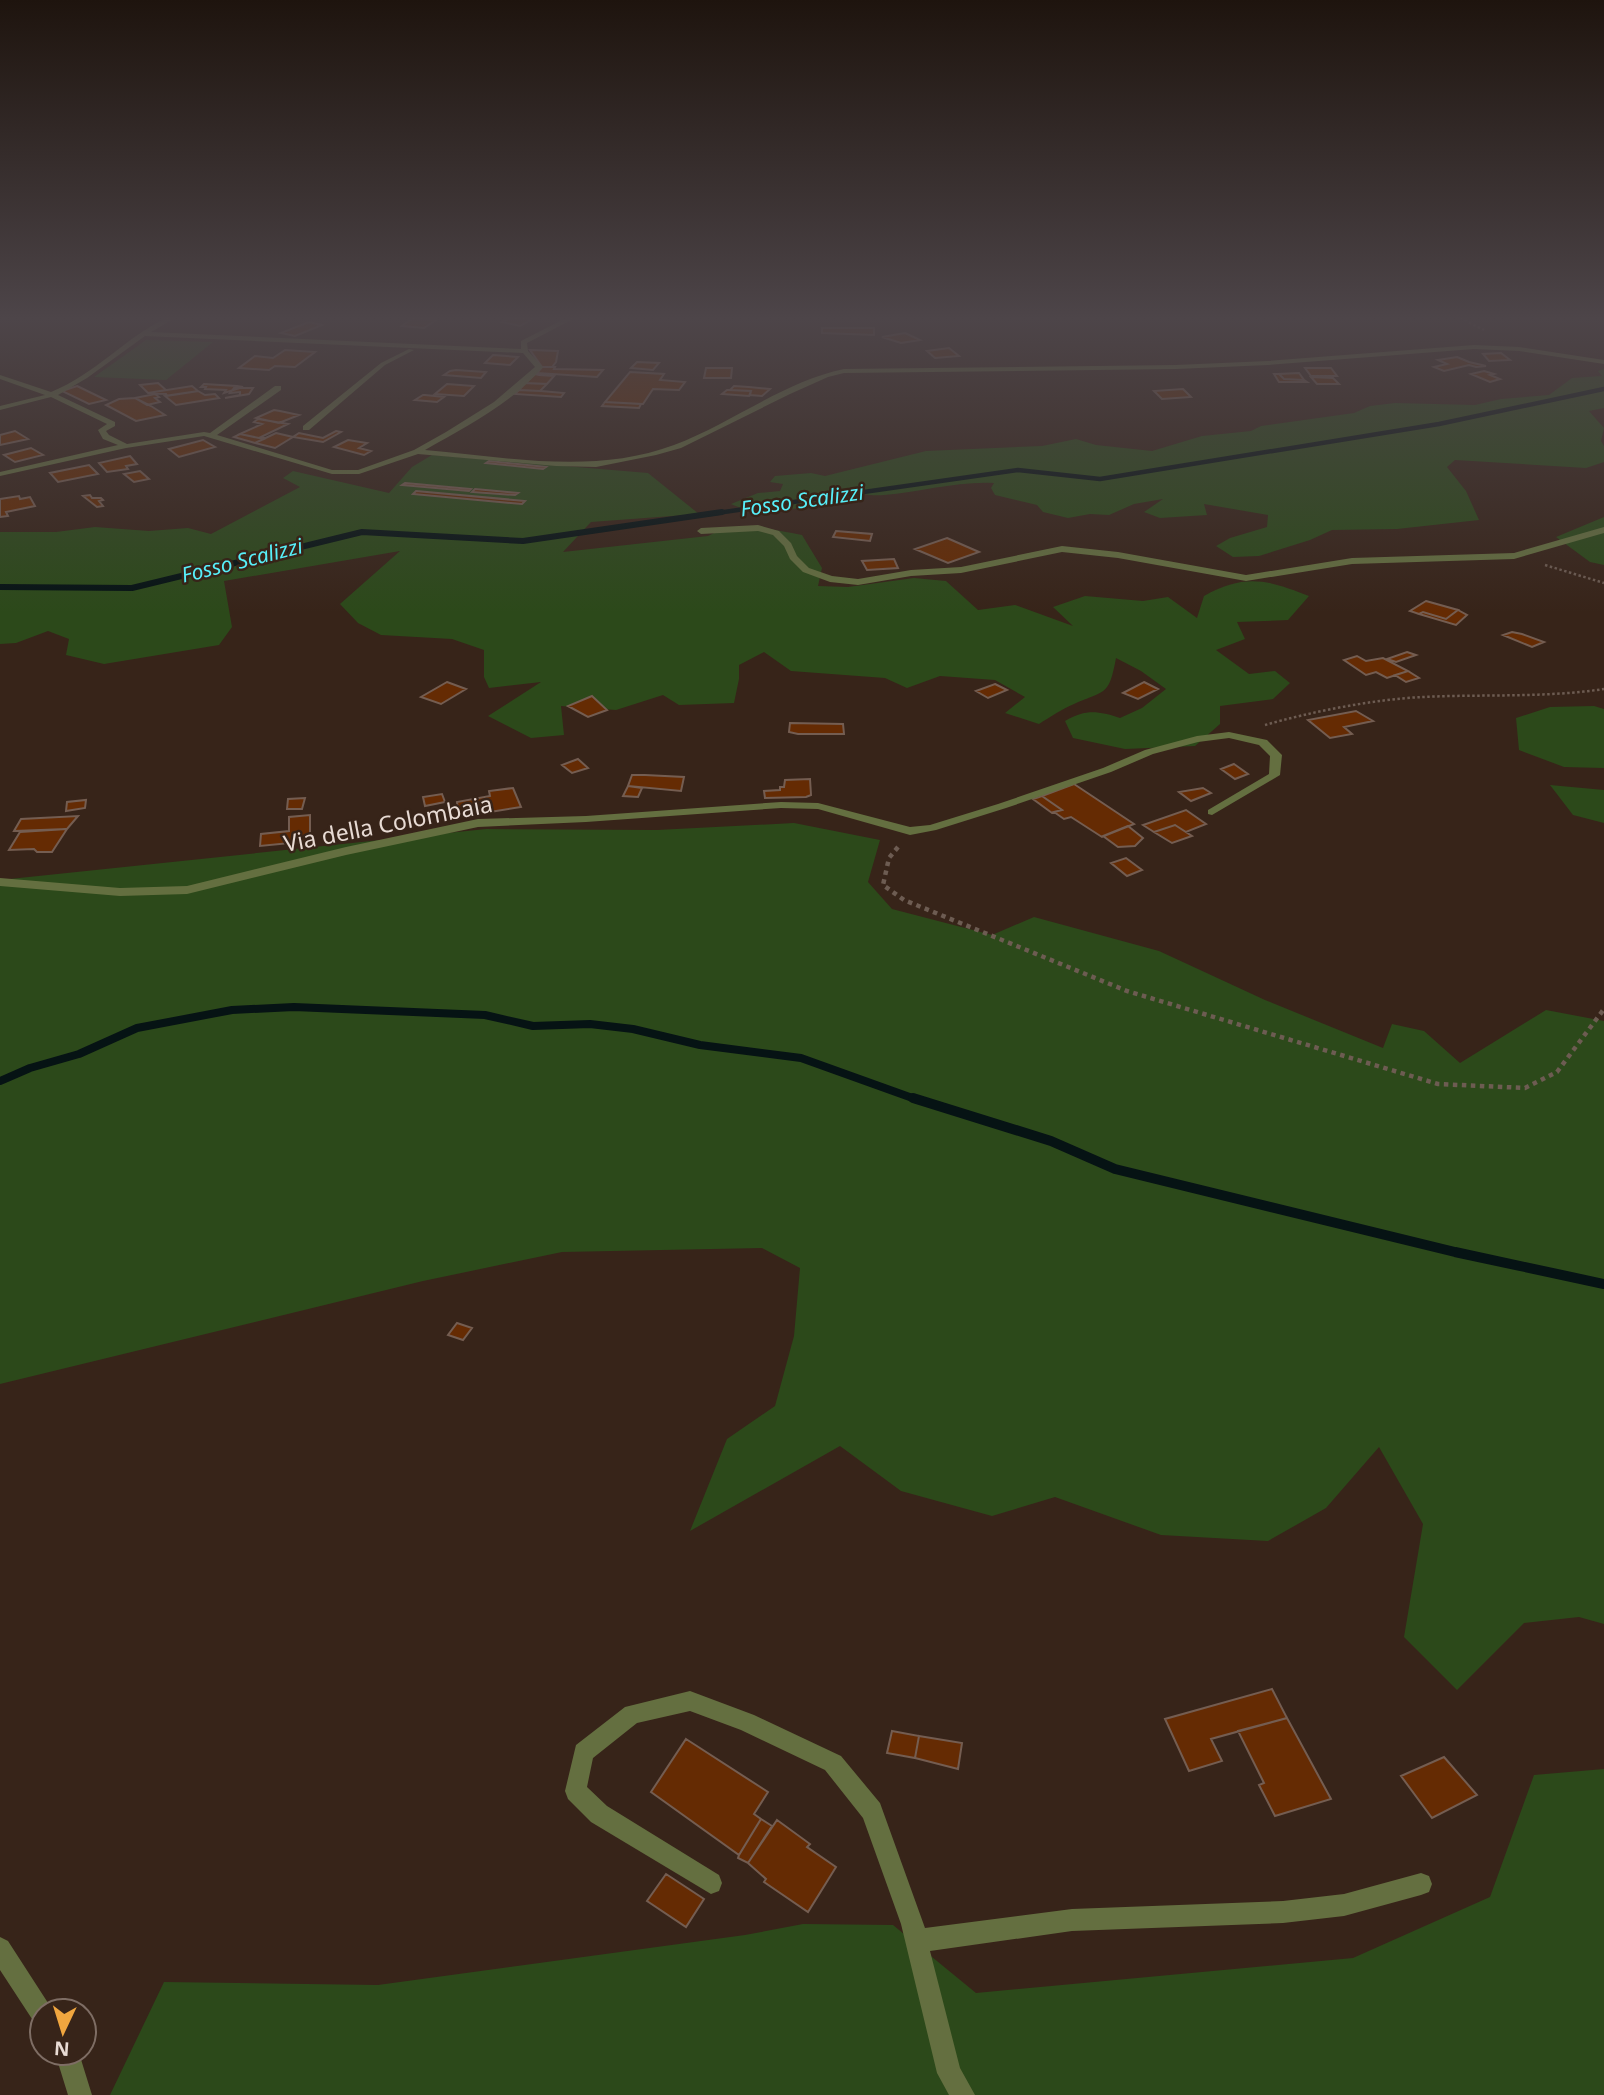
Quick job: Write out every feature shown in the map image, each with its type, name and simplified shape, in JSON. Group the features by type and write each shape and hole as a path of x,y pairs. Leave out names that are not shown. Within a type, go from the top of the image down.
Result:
{"street":[{"path":"96,416 112,424 102,430 106,437 126,446"},
{"path":"213,435 240,416"},
{"path":"306,428 321,416"},
{"path":"0,474 126,446 183,436 213,435 303,465 332,472 359,472 417,452 477,416"},
{"path":"417,452 596,465 678,446 739,416"},
{"path":"701,530 758,528 776,533 806,570 830,579 858,582 892,575 961,570 1062,549 1118,555 1246,578 1352,561 1514,556 1604,530"},
{"path":"911,831 932,828 1002,806 1149,752 1198,739 1229,735 1263,742 1276,755 1274,775 1212,812"},
{"name":"Via della Colombaia","path":"0,882 120,892 187,890 359,848 478,823 554,818 586,819 781,805 818,806 911,831"},
{"path":"711,1883 598,1814 576,1791 583,1752 632,1714 690,1701 747,1722 833,1763 872,1811 916,1941 949,2073 963,2095"},
{"path":"916,1941 1072,1920 1283,1912 1344,1905 1421,1884"},
{"path":"0,1949 31,1997"},
{"path":"71,2067 80,2095"}],"path":[{"path":"1514,556 1604,583"},
{"path":"1229,735 1299,715 1419,696 1577,694 1604,689"},
{"path":"911,831 889,858 883,885 904,900 1127,991 1438,1084 1525,1088 1557,1072 1604,1009"}],"green space":[{"path":"1334,416 1593,416 1604,428 1601,441 1604,446 1604,462 1586,468 1455,460 1447,467 1466,491 1479,520 1397,529 1332,530 1259,556 1233,557 1216,546 1230,538 1267,527 1268,515 1204,504 1207,515 1160,518 1144,512 1163,499 1134,504 1109,515 1090,514 1068,518 1043,512 1037,505 995,495 991,488 994,483 980,483 884,495 835,493 834,499 827,502 759,512 731,504 758,493 780,491 783,484 770,482 775,476 811,473 825,476 926,451 1042,446 1076,439 1096,445 1152,451 1202,436 1251,431 1261,426"},
{"path":"432,455 648,473 699,514 591,522 563,552 708,536 730,528 766,528 802,535 822,568 818,586 848,587 914,578 946,581 978,610 1015,605 1073,626 1053,607 1085,596 1143,601 1168,597 1197,618 1204,596 1232,584 1256,581 1269,583 1309,596 1288,620 1237,622 1245,639 1216,650 1249,674 1275,671 1290,683 1273,699 1220,706 1220,724 1195,746 1125,749 1073,738 1065,721 1079,714 1092,712 1120,718 1142,708 1166,689 1141,671 1116,658 1111,679 1104,690 1065,708 1039,724 1005,713 1025,697 995,680 940,676 907,688 885,678 791,671 764,652 739,665 734,703 679,705 663,695 616,710 561,706 564,735 531,738 488,716 541,682 489,688 484,677 484,650 452,639 381,635 358,623 340,604 400,551 224,581 232,627 219,645 104,664 66,655 69,639 48,631 16,643 0,644 0,532 56,532 95,527 149,531 188,528 211,534 300,487 283,478 293,471 389,493 412,467"},
{"path":"1604,517 1604,565 1590,562 1556,537"},
{"path":"1594,706 1604,709 1604,768 1564,767 1519,750 1516,718 1550,707"},
{"path":"1550,785 1604,790 1604,823 1573,815"},
{"path":"794,823 880,840 868,882 892,909 992,935 1034,917 1159,951 1265,1000 1383,1048 1392,1024 1424,1031 1460,1063 1546,1010 1604,1021 1604,1624 1579,1617 1524,1623 1457,1690 1404,1637 1423,1524 1379,1447 1326,1508 1268,1541 1161,1535 1055,1497 992,1516 901,1491 840,1446 690,1531 727,1439 775,1406 794,1336 800,1268 762,1248 562,1252 423,1281 0,1384 0,880 486,829 657,830"},
{"path":"1604,1769 1604,2095 110,2095 164,1982 378,1985 745,1935 803,1924 893,1925 976,1993 1353,1958 1490,1897 1534,1775"}],"building":[{"path":"126,416 161,416 136,421"},
{"path":"261,416 297,416 279,423 256,418"},
{"path":"258,419 288,424 259,438 240,434 262,424 254,422"},
{"path":"15,431 28,439 0,445 0,435"},
{"path":"336,431 341,432 323,442 293,437 299,433 323,438"},
{"path":"276,433 293,437 275,448 255,443"},
{"path":"240,434 266,438 255,443 234,437"},
{"path":"203,440 215,447 179,457 169,449"},
{"path":"348,440 367,443 359,448 371,451 364,455 334,447"},
{"path":"31,448 43,455 15,462 4,455"},
{"path":"130,456 137,464 126,466 128,469 107,472 99,463"},
{"path":"489,461 546,467 543,469 486,463"},
{"path":"89,465 98,474 58,482 50,473"},
{"path":"140,471 149,479 134,482 124,474"},
{"path":"405,483 471,489 469,491 402,485"},
{"path":"475,489 518,493 472,492"},
{"path":"416,491 525,501 522,504 413,494"},
{"path":"90,495 92,498 101,498 103,500 99,501 103,506 97,507 83,496"},
{"path":"19,496 20,499 30,497 35,506 6,512 8,516 0,517 0,499"},
{"path":"836,531 872,534 870,541 833,537"},
{"path":"947,538 979,552 948,563 915,549"},
{"path":"894,559 898,568 867,570 862,561"},
{"path":"1426,601 1458,610 1446,619 1410,611"},
{"path":"1458,610 1467,615 1456,625 1419,614 1423,612 1446,619"},
{"path":"1512,632 1544,642 1532,647 1503,635"},
{"path":"1407,652 1416,655 1396,662 1387,659"},
{"path":"1357,656 1366,661 1383,658 1408,671 1387,678 1376,672 1366,675 1344,660"},
{"path":"1408,671 1419,678 1406,682 1395,675"},
{"path":"447,682 466,689 441,704 421,697"},
{"path":"1144,682 1158,689 1138,699 1123,693"},
{"path":"995,684 1007,690 988,698 976,691"},
{"path":"592,696 607,710 588,717 568,706"},
{"path":"1356,711 1373,721 1344,727 1352,734 1330,738 1308,720"},
{"path":"790,723 843,724 844,734 798,734 789,732"},
{"path":"578,759 588,768 572,773 562,765"},
{"path":"1234,764 1248,774 1235,779 1221,769"},
{"path":"632,775 684,777 681,791 628,786"},
{"path":"810,779 811,795 765,798 764,791 780,790 780,787 784,787 785,780"},
{"path":"1074,784 1134,824 1102,837 1071,817 1064,819 1054,812 1062,810 1042,796"},
{"path":"628,786 642,788 638,797 623,796"},
{"path":"513,788 521,807 459,817 457,802 490,796 489,791"},
{"path":"1203,788 1211,793 1191,801 1179,792"},
{"path":"442,794 445,802 425,806 423,797"},
{"path":"1042,796 1062,810 1052,813 1033,799"},
{"path":"305,798 302,809 287,809 288,799"},
{"path":"86,800 85,808 66,811 67,802"},
{"path":"1186,810 1206,824 1186,832 1175,825 1154,832 1143,825"},
{"path":"310,815 310,841 260,846 261,834 289,831 289,817"},
{"path":"78,816 67,829 14,831 21,819"},
{"path":"1175,825 1192,836 1172,843 1154,832"},
{"path":"1128,826 1143,838 1135,846 1118,847 1103,836"},
{"path":"67,829 52,852 37,852 34,849 9,850 20,832"},
{"path":"1126,858 1142,870 1127,876 1111,863"},
{"path":"457,1323 472,1328 463,1340 448,1335"},
{"path":"1272,1689 1287,1718 1211,1739 1222,1761 1189,1771 1165,1719"},
{"path":"1287,1718 1331,1799 1275,1816 1259,1785 1264,1783 1238,1731"},
{"path":"892,1731 919,1736 915,1758 887,1753"},
{"path":"919,1736 962,1743 958,1769 915,1758"},
{"path":"686,1739 768,1792 754,1814 761,1819 739,1855 651,1792"},
{"path":"1444,1757 1477,1795 1432,1818 1401,1776"},
{"path":"761,1819 772,1826 748,1863 738,1858"},
{"path":"777,1820 810,1844 807,1847 836,1867 808,1912 764,1882 766,1879 748,1863"},
{"path":"666,1874 704,1899 686,1927 647,1901"}],"waterway":[{"name":"Fosso Scalizzi","path":"710,514 1018,470 1100,479 1478,416"},
{"name":"Fosso Scalizzi","path":"0,587 132,588 362,532 523,541 722,512"},
{"path":"0,1081 30,1068 79,1054 137,1028 232,1010 294,1007 485,1015 533,1026 590,1024 633,1029 700,1045 801,1058 918,1100"},
{"path":"913,1098 1051,1141 1115,1169 1455,1252 1604,1284"}]}
